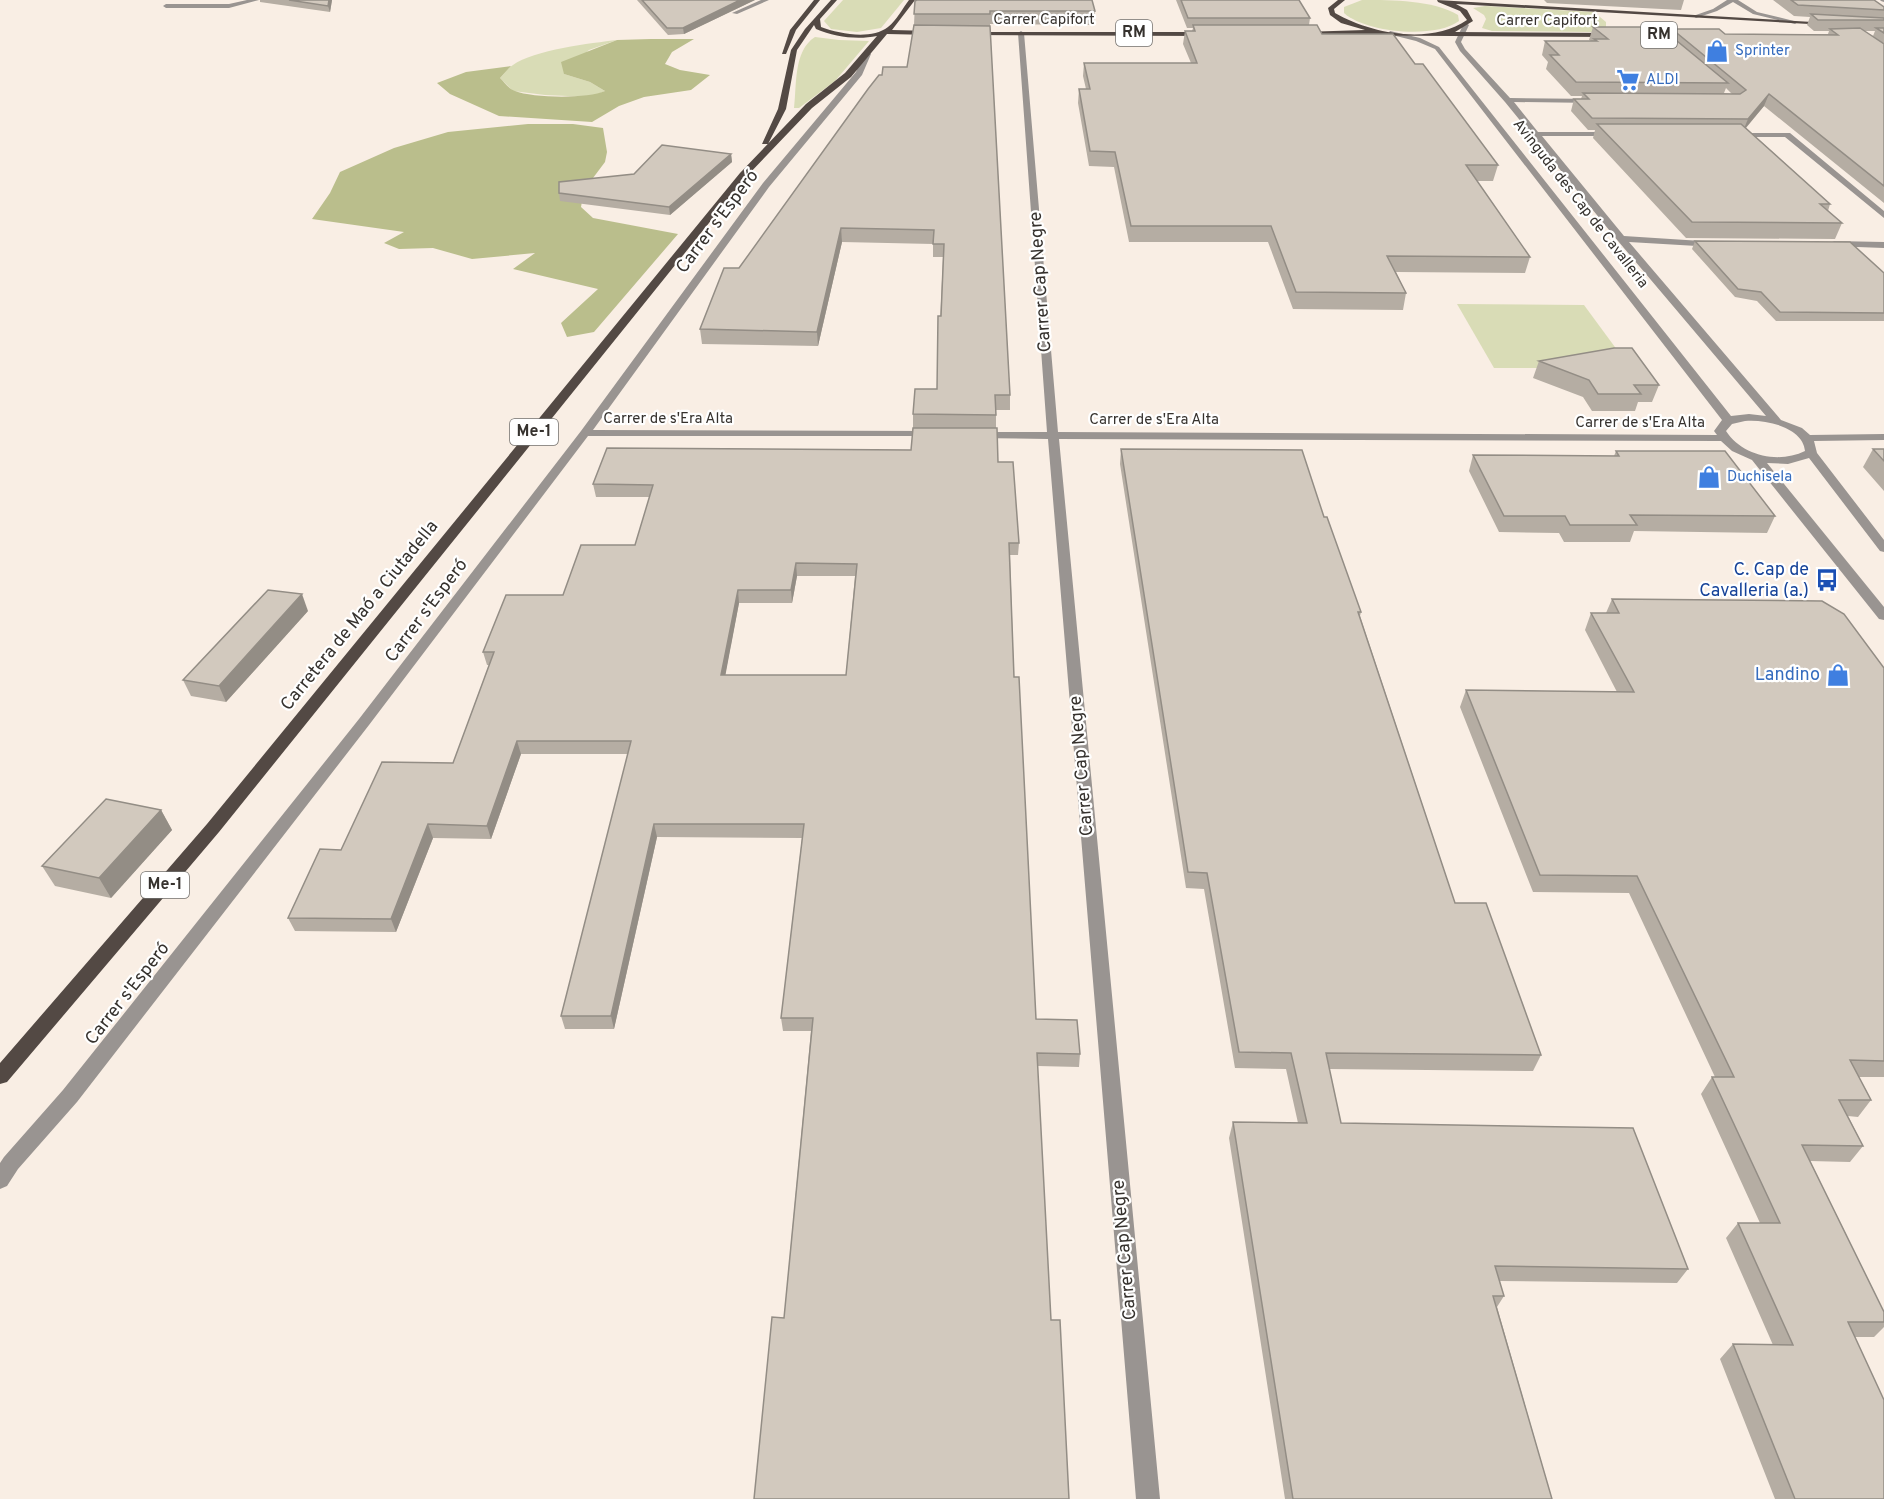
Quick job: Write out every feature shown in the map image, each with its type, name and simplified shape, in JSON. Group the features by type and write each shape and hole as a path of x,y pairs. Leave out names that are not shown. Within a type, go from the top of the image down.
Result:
{"main road":[{"path":"786,77 783,61 789,39 793,30 817,0"},
{"name":"Carretera de Maó a Ciutadella","path":"743,175 776,126 794,50 808,27 834,0"},
{"name":"Carretera de Maó a Ciutadella","path":"0,1076 134,923 213,828 743,175 809,106 848,75 912,0"},
{"name":"RM","path":"1342,0 1331,8 1332,14 1338,19 1386,33"},
{"name":"RM","path":"1298,34 1436,33 1463,30 1470,21 1469,16 1463,10 1438,0"},
{"name":"RM","path":"1438,0 1840,24"},
{"path":"817,20 818,28 850,36 885,33 942,33"},
{"name":"Carrer Capifort","path":"1463,30 1623,35"},
{"name":"Carrer Capifort","path":"965,33 1209,34"}],"street":[{"path":"166,6 229,6 255,0"},
{"path":"735,13 766,0"},
{"path":"1696,16 1715,10 1732,0 1755,13 1795,22"},
{"name":"Avinguda des Cap de Cavalleria","path":"1463,30 1458,42 1462,50 1508,100 1621,239 1778,423"},
{"name":"Carrer Cap Negre","path":"1021,33 1053,435 1148,1499"},
{"name":"Avinguda des Cap de Cavalleria","path":"1386,33 1418,39 1437,48 1729,420"},
{"name":"Carrer s'Esperó","path":"0,1180 11,1163 70,1096 364,722 585,433 766,185 859,73 867,54"},
{"path":"1508,100 1599,101"},
{"path":"1535,134 1619,134"},
{"path":"1727,135 1787,135 1884,215"},
{"path":"1621,239 1724,244"},
{"path":"1827,244 1884,245"},
{"path":"1749,417 1778,423 1799,431 1807,438 1812,446 1810,453 1795,460 1783,461 1756,457 1736,448 1723,438 1720,431 1729,420 1749,417"},
{"name":"Carrer de s'Era Alta","path":"585,433 945,434"},
{"name":"Carrer de s'Era Alta","path":"969,435 1723,438"},
{"path":"1807,438 1884,437"},
{"path":"1810,453 1884,548"},
{"path":"1756,457 1884,616"}],"green space":[{"path":"843,0 904,0 881,28 857,32 831,29 824,21"},
{"path":"1362,0 1400,1 1437,6 1458,15 1459,21 1448,27 1418,32 1384,29 1354,20 1344,13 1344,7"},
{"path":"1485,6 1594,12 1606,22 1606,28 1595,32 1492,31 1482,28 1486,19 1473,8"},
{"path":"815,37 869,41 835,81 799,108 794,108 799,60 808,43"},
{"path":"694,39 672,52 665,64 680,70 710,75 691,90 644,97 619,106 592,122 499,116 450,94 437,83 466,72 511,66 500,78 515,91 560,97 597,94 605,91 590,82 564,74 561,62 617,40"},
{"path":"617,40 589,50 564,74 590,82 605,91 591,97 513,91 500,78 513,65 534,55"},
{"path":"528,124 573,124 603,128 607,152 605,162 584,190 581,207 593,218 678,234 594,332 567,337 561,323 598,289 513,269 535,253 472,259 433,248 399,249 384,243 404,232 312,219 330,193 340,172 394,148 448,132"},
{"path":"1457,304 1584,305 1623,358 1568,368 1494,368"}],"building":[{"path":"289,0 329,0 328,6"},
{"path":"642,0 740,0 683,28 667,28"},
{"path":"917,0 1092,0 1095,11 914,14"},
{"path":"1181,0 1299,0 1310,18 1188,18"},
{"path":"1791,0 1874,0 1884,7 1884,10 1798,5"},
{"path":"1811,14 1884,18 1884,20 1818,20"},
{"path":"914,25 990,26 1010,395 995,395 996,415 913,414 915,389 937,389 938,316 941,316 944,244 933,244 934,230 841,228 817,332 700,329 724,268 739,268 868,89 879,75 882,75 883,67 907,67"},
{"path":"1193,25 1317,25 1322,34 1393,34 1415,64 1423,64 1498,165 1466,165 1530,257 1387,256 1406,293 1296,292 1271,226 1131,226 1115,152 1090,151 1079,89 1090,89 1084,63 1197,63 1185,31 1195,31"},
{"path":"1593,27 1660,27 1728,83 1576,82 1550,55 1559,55 1545,41 1608,39"},
{"path":"1860,28 1884,44 1884,186 1769,94 1748,119 1592,118 1574,99 1589,99 1583,93 1740,94 1746,90 1672,29 1719,29 1725,34 1838,35 1830,29"},
{"path":"1597,124 1741,124 1830,204 1820,204 1842,223 1692,222"},
{"path":"662,145 731,154 669,207 559,193 559,182 634,174"},
{"path":"1695,241 1850,242 1884,273 1884,313 1780,312 1761,292 1738,289"},
{"path":"1614,348 1632,348 1659,385 1634,385 1641,394 1598,394 1589,380 1539,361"},
{"path":"913,428 997,428 998,462 1013,462 1019,543 1009,543 1014,677 1019,677 1036,1019 1077,1020 1080,1054 1037,1053 1051,1320 1060,1320 1069,1499 754,1499 772,1317 784,1318 813,1018 781,1018 804,824 654,824 611,1016 561,1016 631,741 517,741 487,826 428,824 391,919 288,918 320,849 341,850 382,762 453,763 494,652 483,652 506,595 563,595 581,545 635,545 653,485 593,484 607,448 911,450","holes":["796,563 857,564 846,675 721,675 738,590 791,590"]},
{"path":"1121,449 1302,450 1324,517 1327,517 1361,612 1358,612 1455,903 1486,903 1541,1055 1326,1053 1341,1123 1633,1128 1688,1269 1495,1266 1504,1296 1493,1296 1552,1499 1293,1499 1233,1122 1307,1123 1291,1053 1239,1052 1207,873 1188,872"},
{"path":"1873,449 1884,449 1884,461"},
{"path":"1616,451 1725,451 1775,516 1630,515 1637,525 1570,525 1565,516 1504,516 1473,455 1619,456"},
{"path":"268,590 302,594 219,686 183,680"},
{"path":"1612,599 1822,601 1844,614 1884,668 1884,1061 1850,1060 1871,1100 1839,1100 1863,1146 1802,1145 1884,1312 1884,1322 1848,1322 1884,1400 1884,1499 1795,1499 1733,1344 1793,1345 1738,1223 1780,1223 1712,1077 1734,1077 1637,876 1540,875 1466,690 1634,692 1591,613 1619,613"},
{"path":"106,799 161,810 99,878 42,866"}],"place":[{"name":"Sprinter","path":"1717,51"},
{"name":"ALDI","path":"1628,80"},
{"name":"Duchisela","path":"1709,477"},
{"name":"C. Cap de Cavalleria (a.)","path":"1827,580"},
{"name":"Landino","path":"1838,675"}]}
